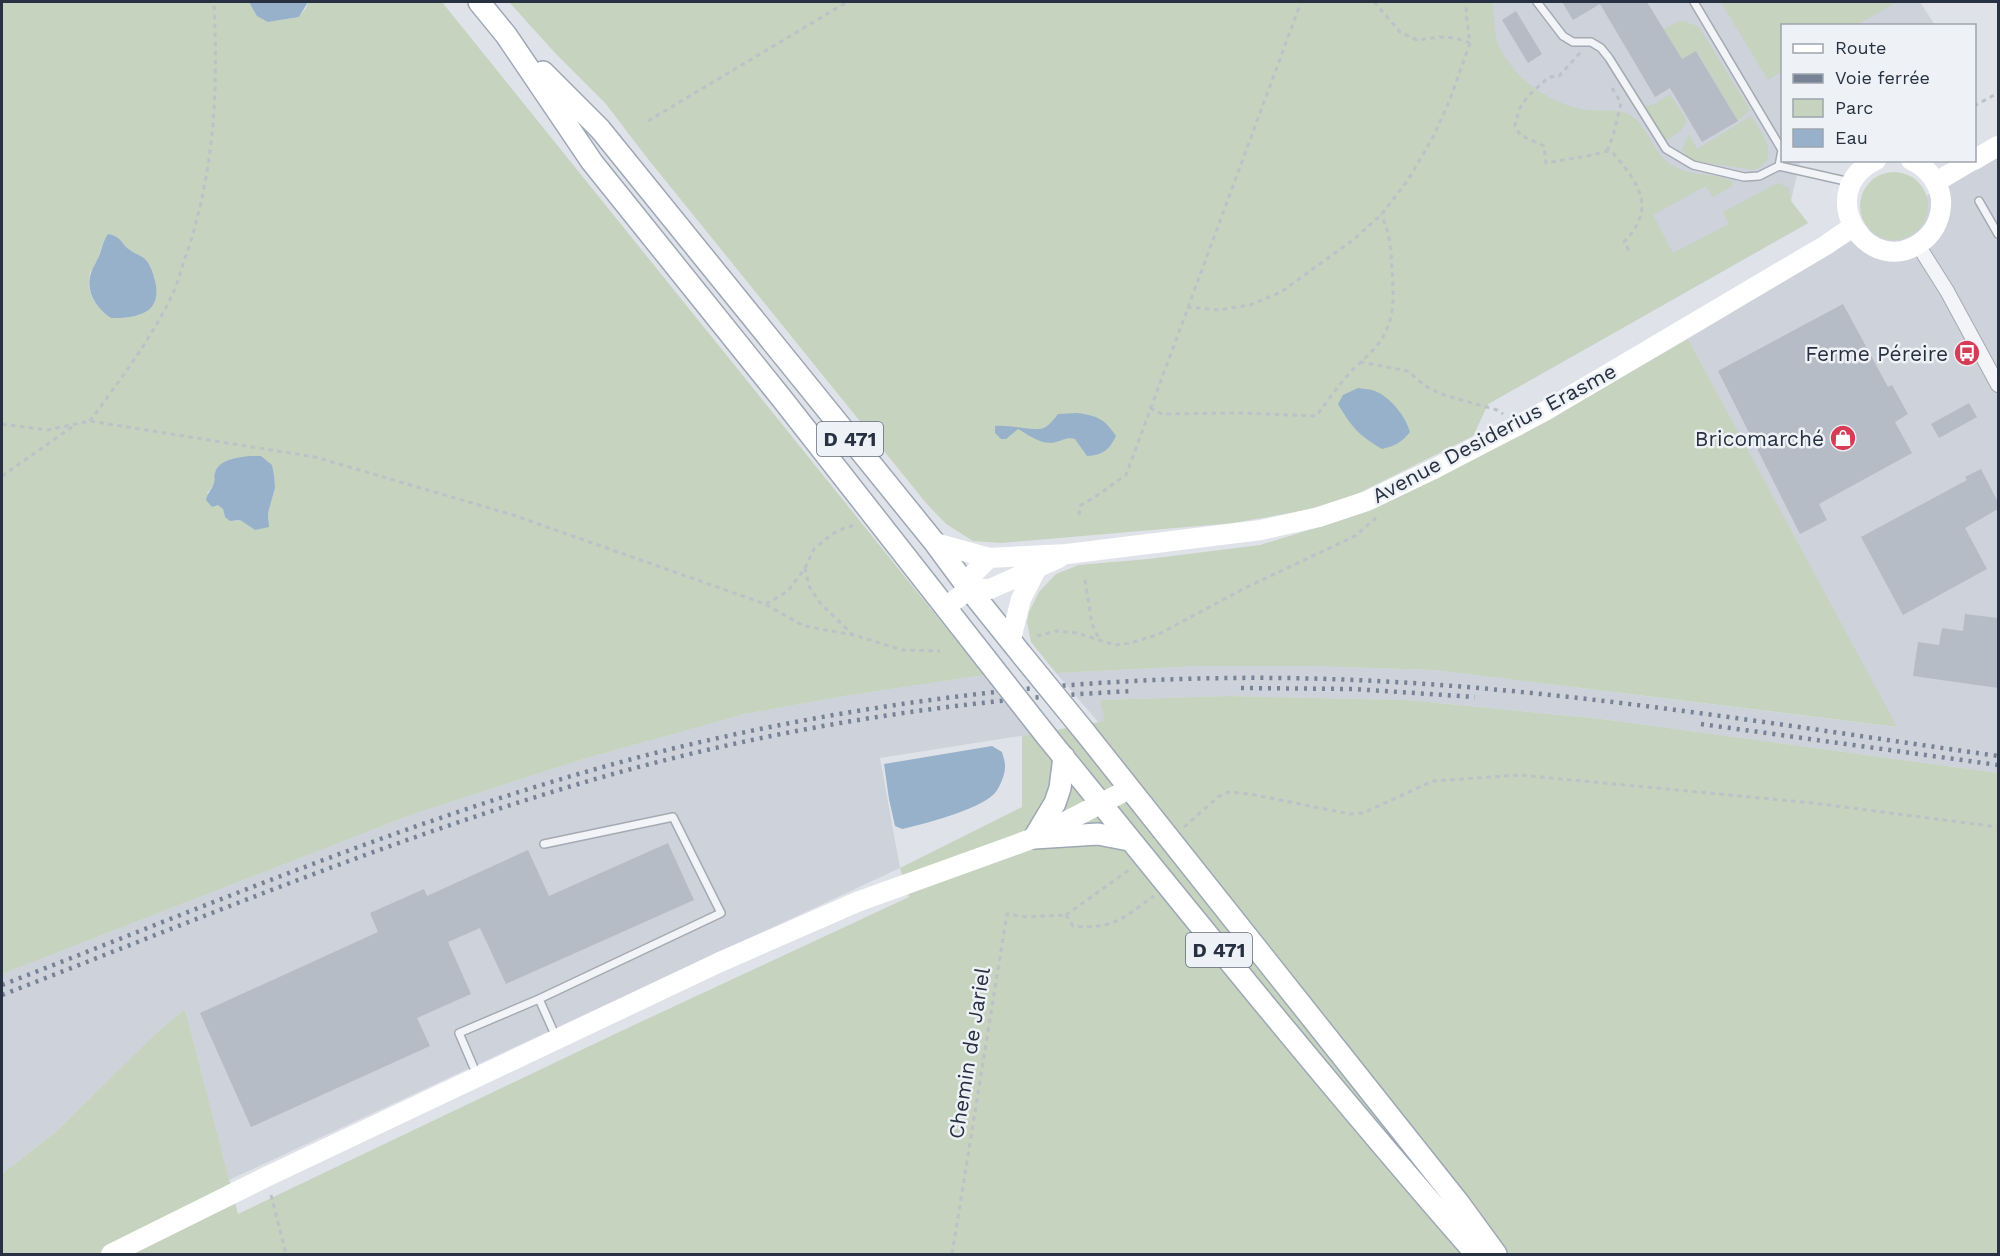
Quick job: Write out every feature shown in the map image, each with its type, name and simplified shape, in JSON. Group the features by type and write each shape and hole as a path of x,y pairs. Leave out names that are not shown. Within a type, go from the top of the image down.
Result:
{"main road":[{"name":"D 471","path":"479,2 506,35 592,162 880,522 1129,840 1339,1096 1476,1254"},
{"name":"D 471","path":"506,35 600,129 935,543 969,589 1274,972 1367,1085 1496,1254"},
{"path":"1976,159 1998,146"},
{"path":"1873,162 1861,170 1852,182 1847,197 1847,212 1852,227 1862,239 1874,247 1889,251 1904,250 1929,236 1937,224 1941,210 1941,196 1936,182 1928,171 1914,162"},
{"path":"1936,182 1971,162"},
{"name":"Avenue Desiderius Erasme","path":"935,543 989,558 1067,554 1261,530 1319,517 1367,501 1518,425 1816,251 1852,227"},
{"path":"969,589 990,589 1067,554"},
{"path":"946,607 969,589 973,574 989,558"},
{"path":"1017,647 1021,599 1036,570"},
{"path":"1034,838 1055,803 1060,788 1064,757"},
{"path":"111,1254 266,1177 793,929 926,876 1034,838 1129,789"},
{"path":"1034,838 1098,834 1129,840"}],"street":[{"path":"1918,244 1947,291 1998,385"}],"lane":[{"path":"1537,2 1563,36 1573,42 1591,42 1601,48 1666,149 1693,165 1744,177 1759,176 1779,166 1852,182"},
{"path":"1694,2 1781,148"},
{"path":"1779,166 1781,155"},
{"path":"1979,201 1998,234"},
{"path":"478,1077 459,1033 539,999 721,913 673,817 544,844"},
{"path":"539,999 557,1040"}],"path":[{"path":"90,422 140,350 174,291 199,217 212,146 217,67 214,2"},
{"path":"648,121 847,2"},
{"path":"1079,515 1081,505 1095,499 1100,492 1126,475 1301,2"},
{"path":"1374,2 1400,32 1418,40 1440,37 1455,38 1470,43"},
{"path":"1187,307 1219,310 1250,305 1281,292 1353,240 1381,215 1408,180 1432,139 1449,102 1470,43 1466,13 1467,2"},
{"path":"1584,51 1577,55 1559,76 1549,77 1528,96 1519,109 1515,126 1520,135 1544,146 1546,163 1593,155 1607,150 1613,153 1636,182 1641,194 1642,212 1638,225 1624,242 1631,254"},
{"path":"1607,150 1621,103 1609,83"},
{"path":"1976,105 1998,93"},
{"path":"1150,408 1162,414 1239,413 1316,416 1360,362 1378,347 1389,323 1394,295 1387,226 1381,215"},
{"path":"1360,362 1408,371 1425,386 1444,395 1497,410 1518,425"},
{"path":"2,424 47,430 90,422 315,457 513,515 765,604 804,626 854,635 902,650 940,651"},
{"path":"2,476 74,426"},
{"path":"1037,636 1056,631 1077,633 1121,644 1157,635 1245,588 1355,536 1383,512 1382,494"},
{"path":"765,604 789,591 805,568 814,549 832,534 846,527 880,522"},
{"path":"805,568 809,586 820,603 854,635"},
{"path":"1085,580 1092,624 1100,640"},
{"path":"1178,832 1218,797 1228,792 1350,813 1363,813 1433,781 1520,775 1813,803 1998,827"},
{"path":"1129,870 1066,915 1073,926 1094,928 1120,921 1167,886"},
{"name":"Chemin de Jariel","path":"952,1254 1007,914 1027,917 1066,915"},
{"path":"266,1177 286,1254"}],"shaded area":[{"path":"1477,2 1920,2 1934,24 1781,24 1781,162 1800,162 1791,201 1808,223 1488,404 1473,436"},
{"path":"1998,153 1998,773 1602,719 1407,700 1227,696 1100,700 1106,721 1099,723 1056,673 1200,666 1308,666 1435,670 1896,727 1688,339"},
{"path":"984,675 1033,734 880,758 900,868 229,1180 185,1009 154,1035 57,1131 2,1174 2,974 413,814 580,760 745,714 838,697"}],"green space":[{"path":"2,2 249,2 268,22 299,17 308,2 442,2 984,675 838,697 745,714 580,760 413,814 2,974","holes":["108,234 119,239 144,259 155,278 140,315 111,318 96,304 90,293 90,273","214,485 275,488 268,513 269,521 255,530 240,520 235,521 225,517 223,509 207,493"]},
{"path":"509,2 1493,2 1495,31 1499,47 1514,69 1533,87 1568,106 1587,110 1618,111 1630,115 1641,125 1659,153 1670,164 1684,171 1732,181 1732,186 1713,197 1706,186 1653,215 1673,253 1729,224 1723,212 1778,183 1789,188 1791,201 1808,223 1488,404 1473,436 1355,495 1307,510 1233,523 1002,543 973,541 946,524 926,503 606,104"},
{"path":"1721,2 1897,2 1859,24 1781,24 1781,72 1768,80"},
{"path":"1679,21 1699,27 1750,110 1738,121 1697,51 1682,59 1664,29"},
{"path":"1670,94 1687,121 1680,131 1669,139 1665,139 1645,111 1646,106 1657,103"},
{"path":"1751,116 1764,137 1768,152 1763,165 1754,170 1694,161 1686,156 1682,149 1689,134 1697,149"},
{"path":"1887,172 1901,172 1913,177 1923,187 1928,206 1923,225 1913,235 1901,240 1887,240 1875,235 1865,225 1860,213 1860,199 1865,187 1875,177"},
{"path":"1688,339 1897,727 1435,670 1308,666 1200,666 1056,673 1031,642 1027,622 1029,612 1039,592 1056,574 1079,565 1260,545 1329,524 1393,499 1522,435"},
{"path":"1227,696 1407,700 1602,719 1998,773 1998,1254 2,1254 2,1174 57,1131 154,1035 185,1009 238,1214 909,897 900,868 1022,807 1022,736 1105,721 1100,700"}],"water":[{"path":"249,2 308,2 299,17 268,22 257,16"},
{"path":"108,234 119,239 130,250 144,258 151,269 156,296 150,309 144,313 111,318 93,298 89,286 91,273"},
{"path":"1358,388 1375,391 1393,403 1410,432 1394,445 1382,449 1367,439 1357,430 1338,404 1343,395"},
{"path":"1077,413 1100,419 1112,430 1116,436 1105,451 1087,456 1075,439 1051,443 1036,439 1018,429 1006,439 1001,439 995,433 995,426 1040,429 1048,425 1058,414"},
{"path":"261,456 272,465 275,488 268,513 269,527 255,530 240,520 230,521 225,517 223,509 218,505 212,507 206,500 214,483 217,468 229,460"},
{"path":"992,746 1002,752 1005,765 1002,781 993,795 975,806 950,816 902,829 895,826 884,764"}],"building":[{"path":"1562,2 1647,2 1682,59 1696,51 1738,121 1702,142 1670,88 1655,97 1600,4 1573,20"},
{"path":"1516,11 1542,54 1528,63 1502,20"},
{"path":"1843,304 1888,387 1892,385 1908,414 1895,422 1912,453 1819,504 1827,520 1800,534 1718,371"},
{"path":"1969,403 1977,417 1939,438 1931,424"},
{"path":"1981,469 1998,502 1998,509 1965,528 1987,569 1903,615 1861,537 1967,480 1965,477"},
{"path":"1965,614 1998,618 1998,688 1913,676 1918,642 1939,645 1942,628 1963,631"},
{"path":"668,843 694,900 506,984 480,928 448,942 471,994 417,1018 430,1046 251,1127 200,1013 378,932 370,913 424,889 427,896 528,850 549,896"}],"railway":[{"path":"2,985 333,856 416,826 585,772 755,730 839,714 1010,690 1183,679 1355,680 1435,685 1516,691 1677,710 1998,756"},
{"path":"1241,688 1353,689 1475,697"},
{"path":"2,995 392,845 551,792 631,769 755,739 880,716 1006,700 1133,691"},
{"path":"1701,724 1998,765"}],"place":[{"name":"Ferme Péreire","path":"1967,353"},
{"name":"Bricomarché","path":"1843,438"}]}
